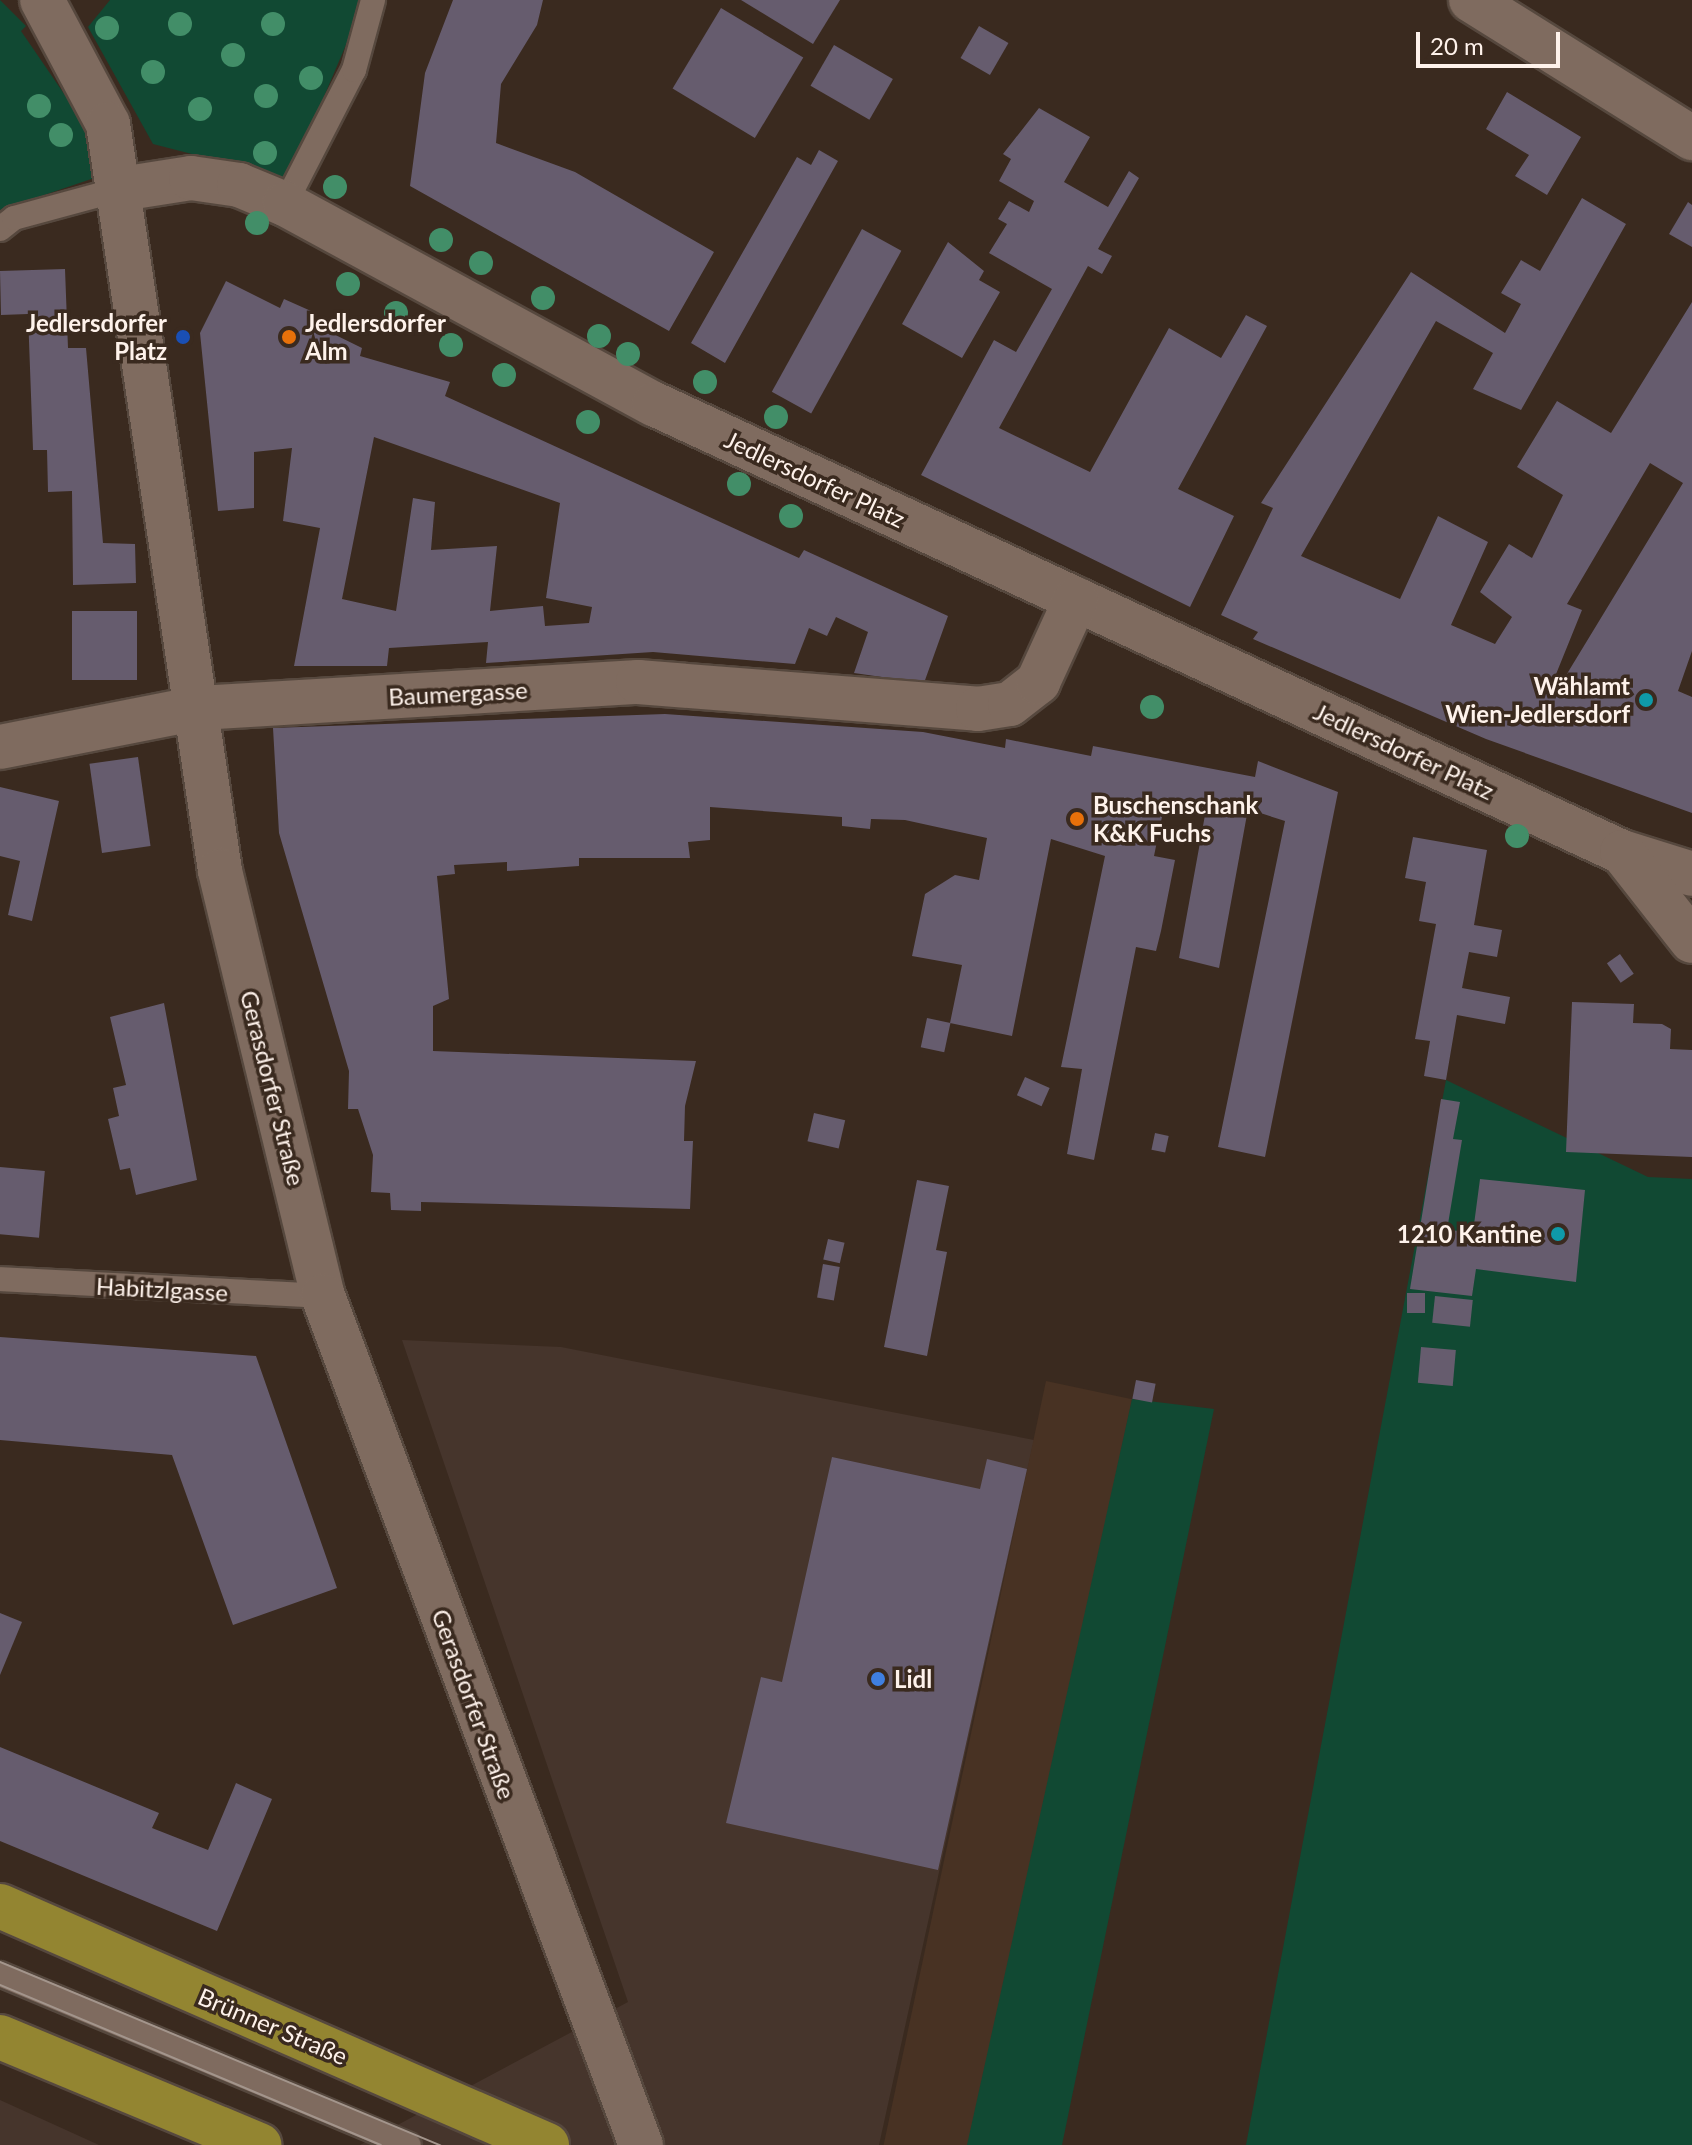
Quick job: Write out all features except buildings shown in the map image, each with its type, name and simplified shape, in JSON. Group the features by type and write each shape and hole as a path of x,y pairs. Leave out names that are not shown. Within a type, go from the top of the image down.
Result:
{"main road":[{"name":"Brünner Straße","path":"0,1906 547,2145"},
{"path":"0,2037 259,2145"}],"street":[{"name":"Gerasdorfer Straße","path":"42,0 108,124 121,189 152,450 199,708 220,871 323,1296 641,2145"},
{"path":"1471,0 1692,138"},
{"name":"Jedlersdorfer Platz","path":"121,189 191,178 239,185 285,204 654,404 1622,852 1692,874"},
{"name":"Baumergasse","path":"0,747 199,708 638,682 919,705 1010,704 1038,682 1076,599"},
{"path":"1622,852 1692,941"}],"lane":[{"path":"285,204 354,70 373,0"},
{"path":"0,229 121,189"},
{"name":"Habitzlgasse","path":"0,1279 323,1296"},
{"path":"0,1974 409,2145"}],"shaded area":[{"path":"402,1340 561,1347 1034,1440 879,2145 360,2145 628,2002"},
{"path":"1046,1381 1132,1399 974,2145 884,2145"},
{"path":"0,2100 99,2145 0,2145"}],"green space":[{"path":"0,0 26,26 21,31 71,104 106,174 0,210"},
{"path":"110,0 365,0 289,179 153,144 88,27"},
{"path":"1446,1080 1648,1177 1692,1179 1692,2145 1246,2145"},
{"path":"1132,1399 1214,1409 1062,2145 967,2145"}],"tram line":[{"path":"0,1962 440,2145"},
{"path":"0,1985 381,2145"}],"place":[{"name":"Jedlersdorfer Platz","path":"183,337"},
{"name":"Jedlersdorfer Alm","path":"289,337"},
{"name":"Wählamt Wien-Jedlersdorf","path":"1646,700"},
{"name":"Buschenschank K&K Fuchs","path":"1077,819"},
{"name":"1210 Kantine","path":"1558,1234"},
{"name":"Lidl","path":"878,1679"}]}
